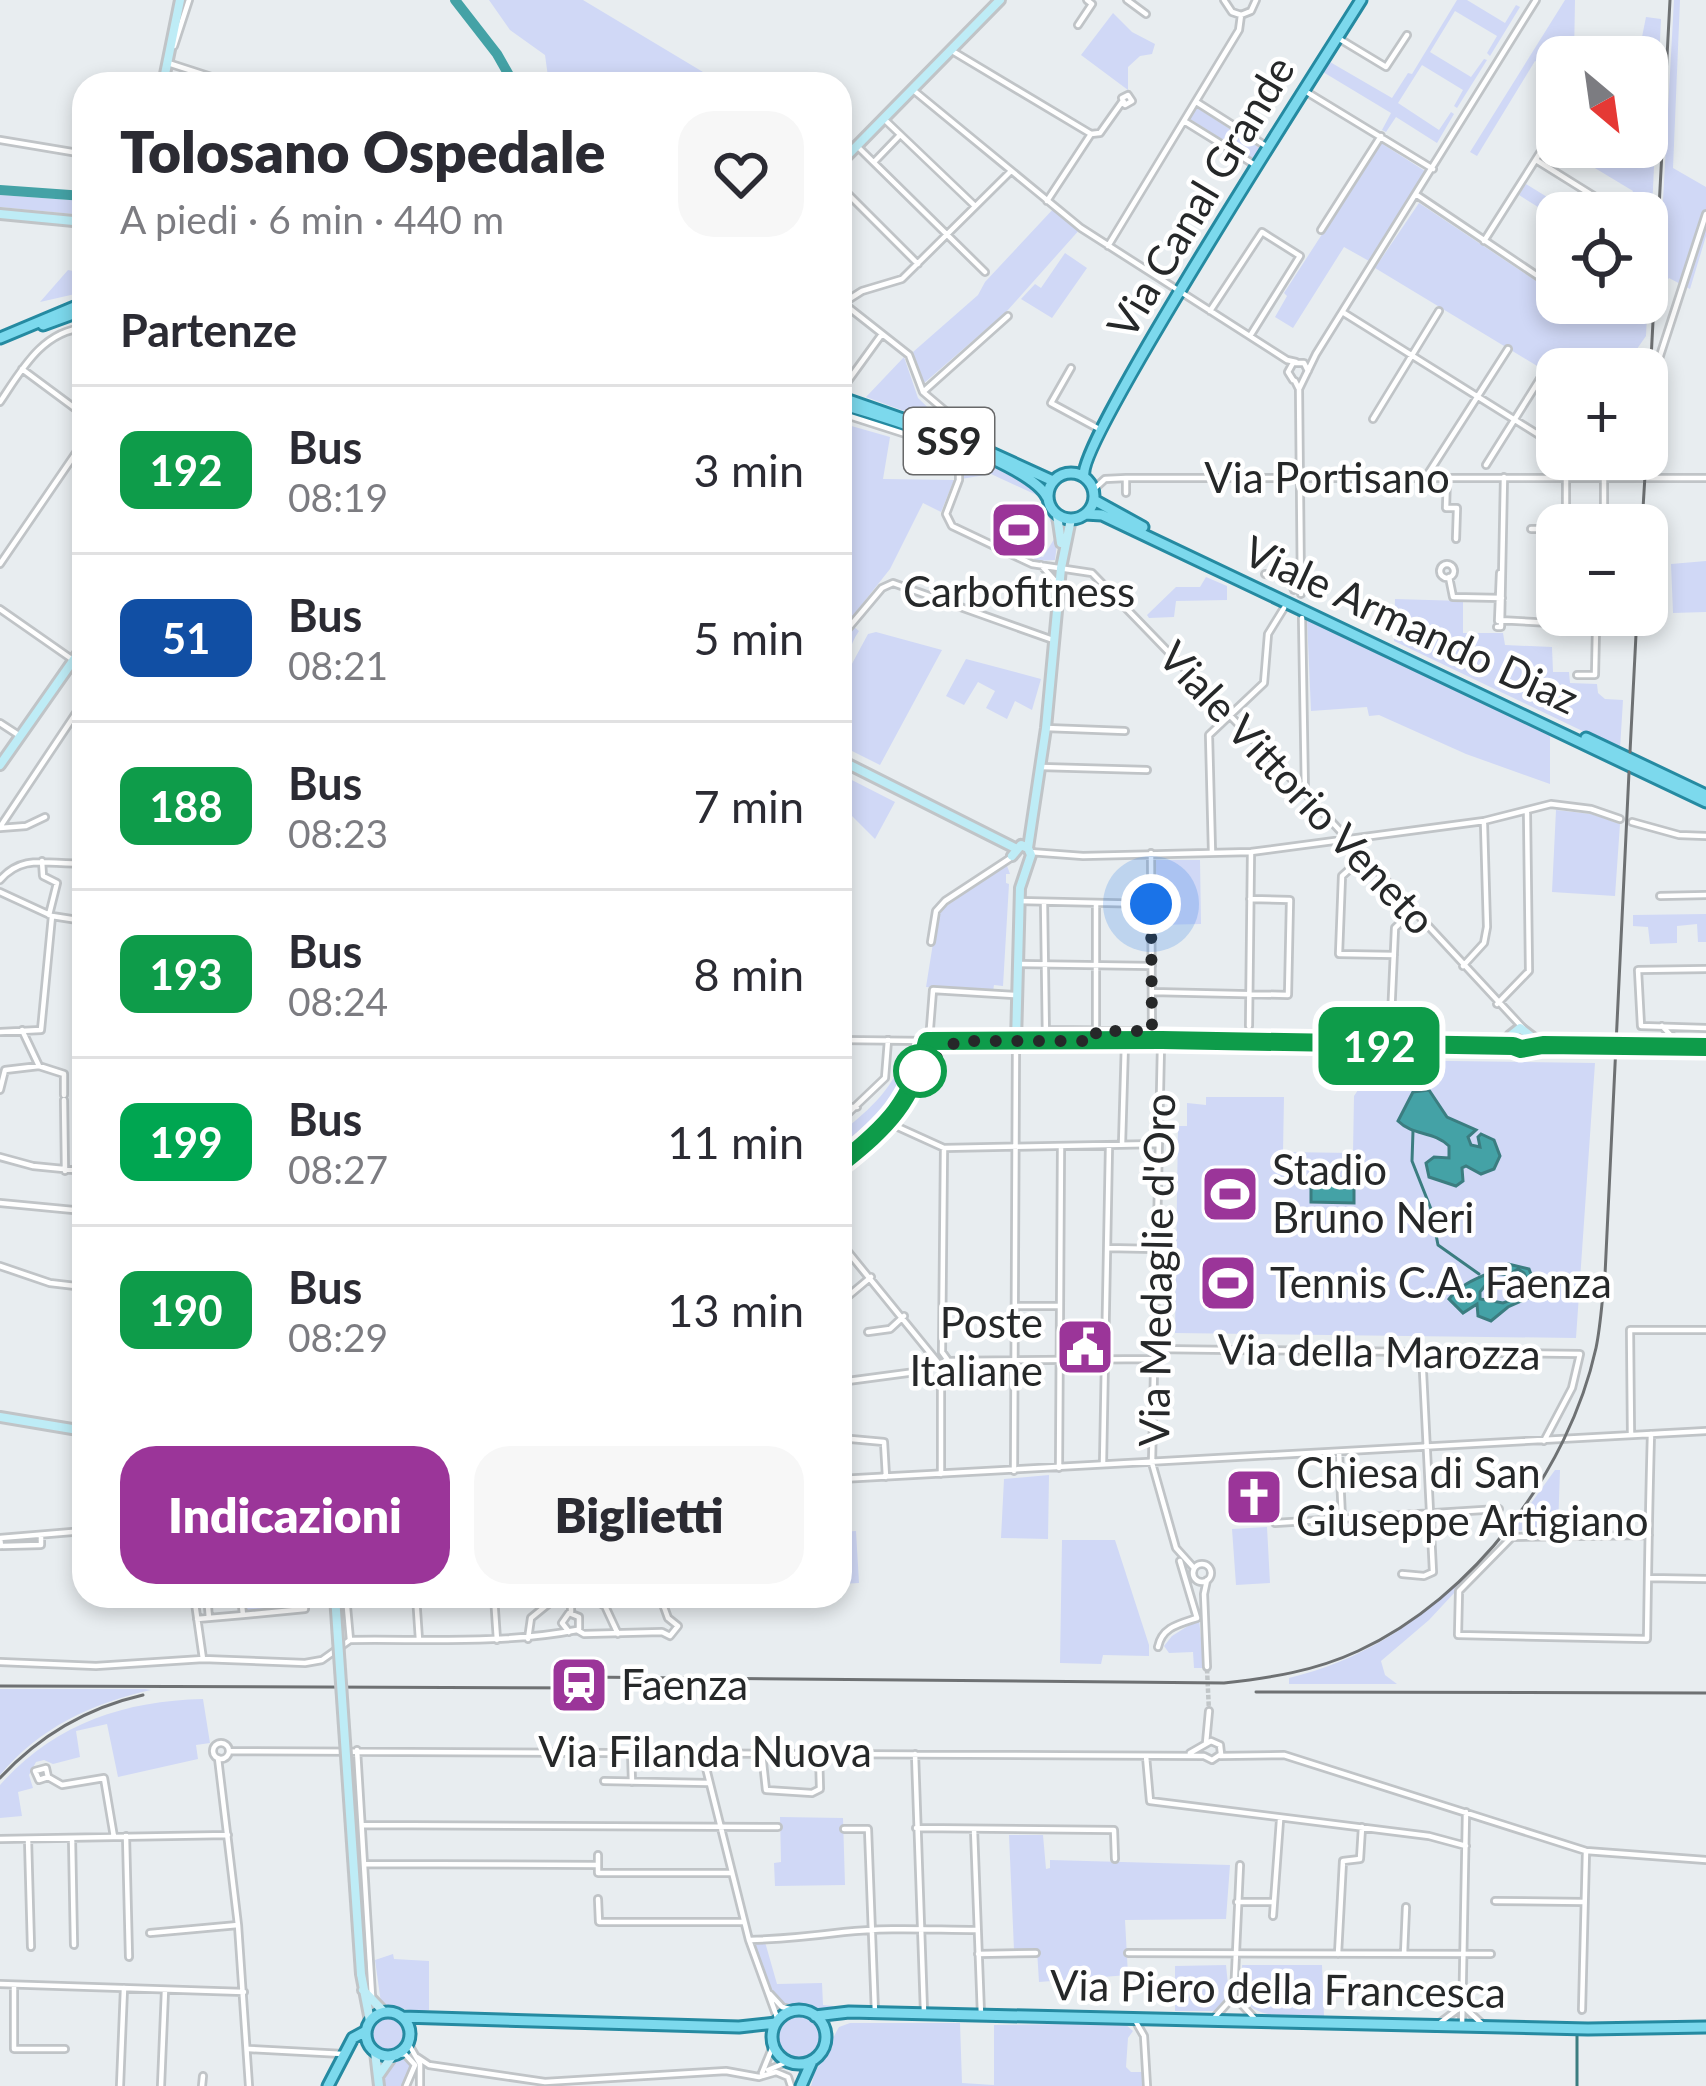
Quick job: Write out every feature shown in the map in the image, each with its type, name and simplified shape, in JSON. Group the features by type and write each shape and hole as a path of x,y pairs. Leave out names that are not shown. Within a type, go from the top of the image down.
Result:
{"main road":[{"path":"166,72 185,0"},
{"path":"852,150 1000,0"},
{"name":"Via Canal Grande","path":"1068,473 1101,430 1179,293 1361,0"},
{"path":"0,214 72,220"},
{"path":"0,342 72,312"},
{"name":"SS9","path":"852,406 948,434 1053,481"},
{"name":"SS9","path":"852,406 958,445 1036,484 1057,515"},
{"name":"Via Canal Grande","path":"1084,476 1082,468 1091,446"},
{"path":"1063,563 1057,515 1071,519 1085,514 1094,495 1084,476 1068,473"},
{"name":"SS9","path":"1047,497 1053,481 1068,473"},
{"name":"Viale Armando Diaz","path":"1094,495 1102,508 1706,798"},
{"name":"Viale Armando Diaz","path":"1085,514 1102,515 1263,583"},
{"path":"1016,1042 1020,854 1032,833 1071,519"},
{"path":"0,765 72,661"},
{"path":"852,766 1020,854"},
{"path":"852,1154 890,1123 919,1074 928,1041 1046,1042 1096,1036 1125,1042 1248,1039 1500,1046 1515,1033"},
{"path":"1515,1033 1529,1043 1543,1045 1706,1047"},
{"path":"1515,1033 1529,1043"},
{"path":"0,1417 72,1429"},
{"path":"336,1608 362,1988 379,2081"},
{"path":"362,1988 384,2012 402,2017 739,2027 777,2021 794,2010 815,2016 826,2034"},
{"path":"328,2086 353,2038 384,2012"},
{"path":"796,2086 824,2048 826,2034 836,2020 849,2012"},
{"name":"Via Piero della Francesca","path":"815,2016 849,2012 1706,2027"},
{"path":"402,2017 409,2027 409,2042"},
{"path":"379,2081 394,2055 422,2024 434,2018"},
{"path":"772,2043 777,2021"},
{"path":"739,2027 772,2043 790,2063 796,2086"},
{"path":"344,2054 356,2046 394,2055"},
{"path":"790,2063 812,2061"}],"street":[{"path":"185,0 181,29 169,60 201,72"},
{"path":"1078,25 1092,4 1087,0"},
{"path":"1127,0 1146,14"},
{"path":"1224,0 1232,13 1241,15 1251,11 1256,0"},
{"path":"1297,385 1536,0"},
{"path":"1108,246 1240,30 1241,15"},
{"path":"1338,38 1386,67 1407,35"},
{"path":"950,49 1091,134 1100,133 1122,102"},
{"path":"912,89 1047,201 1179,293 1288,363 1316,354"},
{"path":"1305,91 1432,169"},
{"path":"1197,102 1269,148"},
{"path":"884,119 975,206"},
{"path":"1184,121 1258,166"},
{"path":"1047,201 1091,134"},
{"path":"873,162 900,135"},
{"path":"1321,230 1381,136"},
{"path":"0,140 72,152"},
{"path":"856,146 985,272"},
{"path":"1484,241 1536,160"},
{"path":"1549,168 1587,192"},
{"path":"852,297 902,280 1011,171"},
{"path":"1417,195 1536,275"},
{"path":"852,199 918,263"},
{"path":"1663,348 1706,214"},
{"path":"1210,311 1262,232 1300,256 1250,336"},
{"path":"852,311 909,355 923,392 955,419 978,430"},
{"path":"1373,419 1439,311"},
{"path":"1342,312 1536,433"},
{"path":"923,392 1008,316"},
{"path":"0,402 33,352 72,332"},
{"path":"852,383 882,334"},
{"path":"1426,477 1508,349"},
{"path":"1299,362 1306,375"},
{"path":"1263,583 1289,578 1298,592 1297,385 1288,375 1288,363"},
{"name":"Via Canal Grande","path":"1071,368 1051,403 1101,430"},
{"path":"22,369 72,406"},
{"path":"1486,465 1536,386"},
{"path":"852,407 949,451 960,472 946,514 949,524 1041,565 1060,589"},
{"path":"0,564 72,459"},
{"name":"Via Portisano","path":"1094,495 1105,479 1126,478 1536,476"},
{"path":"1447,477 1446,508 1457,508 1456,539"},
{"path":"1504,477 1500,620 1536,622"},
{"name":"Via Portisano","path":"1668,477 1706,478"},
{"path":"1126,478 1126,493"},
{"path":"1531,529 1536,529"},
{"path":"1041,565 1063,563"},
{"name":"Viale Vittorio Veneto","path":"1063,563 1092,573 1298,784 1497,1004 1515,1033"},
{"path":"1449,577 1453,597 1500,598"},
{"path":"852,624 882,588 893,584 1053,640"},
{"path":"1212,852 1209,736 1264,683 1268,634 1284,608"},
{"path":"0,609 72,659"},
{"path":"1301,618 1306,793"},
{"path":"1576,675 1594,675 1596,636"},
{"path":"0,828 72,719"},
{"path":"0,723 20,736"},
{"path":"1046,728 1125,731"},
{"path":"1041,767 1147,770"},
{"path":"1298,784 1305,780"},
{"path":"931,943 936,911 945,901 1020,854 1251,852 1484,821 1551,804 1591,809 1620,819"},
{"path":"1497,1004 1529,971 1527,811"},
{"path":"0,828 26,826 45,818"},
{"path":"1462,966 1484,943 1487,927 1484,821"},
{"path":"1632,822 1678,835 1706,836"},
{"path":"1249,1026 1251,852"},
{"name":"Via Medaglie d'Oro","path":"1151,853 1159,1144 1152,1463 1176,1548 1204,1594"},
{"path":"1363,857 1342,876 1339,954 1394,955"},
{"path":"1,878 12,867 42,861 72,862"},
{"path":"0,1032 41,1030 57,883 43,876 42,861"},
{"path":"0,892 50,915 72,920"},
{"path":"1660,896 1706,895"},
{"path":"1152,992 1288,995 1290,900 1250,899"},
{"path":"1018,902 1151,904"},
{"path":"1045,902 1046,1042"},
{"path":"1096,903 1096,1036"},
{"path":"1390,1046 1395,928 1413,911"},
{"path":"1016,964 1152,966"},
{"path":"1706,969 1638,970 1639,1024 1706,1028"},
{"path":"852,1040 928,1041 933,990 1015,995"},
{"path":"1662,1026 1682,1047"},
{"path":"22,1030 39,1066"},
{"path":"1045,1030 1157,1040"},
{"path":"852,1111 885,1078 888,1040"},
{"path":"1014,1471 1016,1042"},
{"path":"1122,1145 1125,1042"},
{"path":"0,1090 5,1070 39,1066 64,1074 65,1171"},
{"path":"852,1107 857,1107"},
{"path":"890,1123 944,1148 1159,1144"},
{"path":"1103,1466 1108,1146"},
{"path":"940,1474 944,1148"},
{"path":"1059,1468 1061,1148"},
{"path":"0,1157 72,1171"},
{"path":"0,1203 72,1210"},
{"path":"1107,1248 1156,1250"},
{"path":"852,1256 938,1353 941,1363"},
{"path":"0,1266 72,1286"},
{"path":"852,1294 871,1277"},
{"path":"1016,1306 1060,1306"},
{"path":"868,1332 890,1328 904,1316"},
{"path":"1631,1435 1630,1330 1706,1330"},
{"name":"Via della Marozza","path":"1154,1349 1580,1354 1572,1388 1544,1442"},
{"path":"1402,1574 1433,1572 1422,1352"},
{"path":"852,1380 915,1372 941,1363 1154,1359"},
{"path":"852,1478 1706,1431"},
{"path":"1649,1535 1512,1537 1459,1591 1458,1635 1648,1639 1651,1434"},
{"path":"852,1439 884,1442 886,1477"},
{"path":"1339,1452 1342,1519"},
{"path":"1275,1522 1499,1509"},
{"path":"40,1535 41,1545 1,1546 0,1538 72,1532"},
{"path":"1183,1560 1194,1574 1208,1580"},
{"name":"Via Medaglie d'Oro","path":"1194,1574 1210,1570 1204,1594 1207,1667"},
{"name":"Via Medaglie d'Oro","path":"1158,1647 1160,1637 1171,1627 1197,1618 1194,1574"},
{"path":"1648,1578 1706,1579"},
{"path":"196,1608 203,1658"},
{"path":"208,1608 209,1618"},
{"path":"242,1608 243,1615"},
{"path":"197,1619 305,1608"},
{"path":"347,1608 350,1640"},
{"path":"417,1608 419,1640"},
{"path":"495,1608 497,1640"},
{"path":"528,1639 531,1618 543,1608"},
{"path":"569,1632 562,1623 571,1608"},
{"path":"606,1608 618,1634"},
{"path":"0,1662 96,1666 203,1658 305,1663 322,1660 350,1640 528,1639 578,1630 584,1634 662,1632 670,1636 678,1629 664,1608"},
{"path":"571,1613 580,1620 578,1630"},
{"path":"662,1632 661,1624 668,1618"},
{"path":"1204,1749 1209,1711"},
{"path":"1210,1728 1235,1755"},
{"path":"1204,1749 1219,1743"},
{"path":"1219,1743 1220,1756"},
{"path":"218,1758 229,1751 226,1744 216,1745 214,1752 229,1835 249,2086"},
{"path":"1204,1749 1212,1760 1284,1755 1586,1851 1706,1860"},
{"name":"Via Filanda Nuova","path":"229,1751 1181,1756 1204,1749"},
{"path":"357,1750 371,2000"},
{"path":"632,1752 632,1782"},
{"path":"702,1752 748,1940 778,2012 777,2021"},
{"path":"762,1753 766,1790 812,1793 820,1789 819,1753"},
{"path":"914,1754 924,2014"},
{"path":"1146,1756 1150,1802 1429,1835 1466,1846"},
{"path":"48,1778 62,1785 104,1778 114,1837"},
{"path":"604,1781 708,1783"},
{"path":"1462,2025 1466,1812"},
{"path":"1273,1916 1280,1817"},
{"path":"362,1825 778,1827"},
{"path":"1338,1954 1343,1862 1360,1859 1362,1827"},
{"path":"844,1828 868,1828 875,2013"},
{"path":"916,1828 1114,1830 1114,1858"},
{"path":"974,1829 981,2015"},
{"path":"0,1839 229,1835"},
{"path":"126,1836 129,1957"},
{"path":"28,1838 31,1947"},
{"path":"72,1838 74,1945"},
{"path":"1582,2010 1586,1851"},
{"path":"598,1856 598,1873 731,1873"},
{"path":"365,1864 598,1865"},
{"path":"1234,2020 1240,1865"},
{"path":"598,1899 599,1922 744,1922"},
{"path":"1495,1901 1585,1903"},
{"path":"1237,1903 1274,1902"},
{"path":"1404,1954 1406,1907"},
{"path":"150,1933 238,1925"},
{"path":"748,1940 823,1938 839,1932 977,1930"},
{"path":"978,1954 1036,1953"},
{"path":"1128,1953 1491,1954"},
{"path":"0,1984 244,1992"},
{"path":"14,1985 14,2049 65,2049"},
{"path":"763,1985 782,2007 794,2010"},
{"path":"120,2086 124,1988"},
{"path":"161,2086 165,1990"},
{"path":"1212,2020 1234,2000"},
{"path":"1234,2000 1257,2021"},
{"path":"1435,2024 1463,2005"},
{"path":"1463,2005 1486,2026"},
{"path":"1132,2018 1144,2036 1148,2086"},
{"path":"394,2055 405,2054 416,2065 407,2086 418,2086 421,2072 409,2042"},
{"path":"758,2077 767,2065 772,2043"},
{"path":"249,2049 344,2054"},
{"path":"417,2056 429,2065 545,2082 726,2071 758,2077 776,2072 796,2086"},
{"path":"758,2077 790,2063"},
{"path":"421,2072 429,2065"},
{"path":"202,2086 203,2076"}],"shaded area":[{"path":"489,0 583,0 703,72 547,72 545,55 510,30"},
{"path":"1457,0 1467,0 1505,23 1516,5 1520,7 1490,56 1487,53 1497,36 1455,11 1430,52 1471,77 1487,60 1457,108 1463,90 1422,65 1398,103 1439,130 1454,114 1437,143 1396,117 1386,132 1382,130 1391,113 1323,72 1330,62 1392,98"},
{"path":"1565,0 1575,0 1574,36 1542,36"},
{"path":"1674,0 1680,0 1673,168 1706,187 1706,236 1690,289 1668,279 1668,192 1663,192"},
{"path":"1113,13 1132,32 1155,44 1152,54 1140,56 1128,67 1128,90 1081,55"},
{"path":"1646,17 1661,19 1660,36 1642,36"},
{"path":"1536,46 1536,62 1477,156 1470,152"},
{"path":"1197,108 1260,148 1253,159 1190,119"},
{"path":"1381,143 1425,171 1369,261 1344,247 1293,328 1275,317 1287,296 1284,293"},
{"path":"1595,168 1654,168 1653,192 1633,191"},
{"path":"1526,184 1539,192 1536,206 1519,195"},
{"path":"0,195 72,200 72,214 0,207"},
{"path":"1419,203 1536,281 1536,324 1647,324 1646,336 1638,348 1536,348 1536,365 1375,268"},
{"path":"1055,207 1081,228 1007,311 923,384 913,352 978,295"},
{"path":"1065,253 1087,268 1052,318 1021,299 1035,284 1041,288"},
{"path":"68,270 72,271 72,295 40,302"},
{"path":"904,357 918,398 948,427 866,397"},
{"path":"852,426 890,437 883,479 954,480 941,512 923,503 890,569 852,617"},
{"path":"953,447 1042,491 1059,527 1055,560 1036,561 1031,555 1043,557 1056,536 1041,497 991,474 961,479 963,462"},
{"path":"1706,561 1706,612 1673,613 1671,564"},
{"path":"1206,577 1227,586 1227,600 1176,601 1174,617 1149,618 1176,587 1200,587"},
{"path":"1395,599 1463,601 1463,633 1503,633 1505,645 1552,647 1553,672 1569,672 1570,683 1597,684 1605,699 1623,700 1620,749 1394,641"},
{"path":"1307,618 1550,732 1550,784 1466,754 1379,715 1369,716 1367,707 1311,711"},
{"path":"876,632 942,650 880,765 852,751 852,664 868,634"},
{"path":"966,659 1041,679 1032,710 1015,701 1007,719 986,708 995,691 978,682 964,705 946,696"},
{"path":"852,780 895,802 875,839 852,816"},
{"path":"1556,810 1620,824 1615,896 1552,892"},
{"path":"1156,860 1200,860 1201,924 1157,925"},
{"path":"1006,863 1010,874 1006,874 1003,986 994,985 993,991 926,987 938,912"},
{"path":"1706,914 1706,942 1698,942 1697,924 1677,926 1677,943 1650,944 1648,927 1633,926 1633,915"},
{"path":"904,1050 915,1055 896,1103 852,1148 852,1123 881,1096"},
{"path":"1378,1060 1595,1063 1576,1338 1175,1333 1178,1126 1187,1126 1187,1103 1206,1105 1206,1097 1284,1097 1283,1152 1353,1153 1354,1096"},
{"path":"1555,1470 1560,1470 1558,1529 1511,1531"},
{"path":"1049,1475 1048,1539 1001,1538 1004,1479"},
{"path":"1267,1527 1270,1583 1236,1585 1232,1529"},
{"path":"852,1531 856,1531 859,1583 852,1583"},
{"path":"1062,1540 1115,1540 1149,1656 1103,1655 1101,1664 1060,1663"},
{"path":"1467,1575 1429,1620 1381,1661 1385,1675 1397,1684 1289,1684 1289,1678 1339,1662 1385,1639"},
{"path":"244,1608 302,1608 245,1614"},
{"path":"1199,1619 1204,1668 1194,1668 1193,1652 1169,1653 1164,1646"},
{"path":"0,1689 151,1690 68,1720 32,1744 0,1775"},
{"path":"203,1699 210,1743 196,1745 198,1759 118,1777 107,1724 76,1731 80,1757 53,1764 36,1762 29,1775 33,1788 18,1792 22,1816 0,1818 0,1785 43,1746 118,1711"},
{"path":"780,1817 843,1818 845,1885 775,1886 774,1863 781,1862"},
{"path":"1009,1835 1043,1835 1046,1869 1050,1860 1230,1865 1226,1919 1125,1920 1128,1975 1039,1982 1037,1950 1014,1950"},
{"path":"754,1941 765,1942 777,1984 822,1983 823,2005 833,2006 833,2011 788,2007 779,2001 766,1984"},
{"path":"393,1954 394,1959 429,1961 429,2010 417,2012 381,2003 375,1960"},
{"path":"1226,1965 1229,1995 1218,2011 1175,2011 1175,1966"},
{"path":"1242,1965 1322,1965 1324,2016 1278,2016 1256,2010 1244,1995"},
{"path":"799,2016 814,2022 820,2037 814,2052 799,2058 784,2052 778,2037 784,2022"},
{"path":"388,2017 400,2022 405,2034 400,2046 388,2051 376,2046 371,2034 376,2022"},
{"path":"850,2023 960,2023 962,2083 994,2085 994,2025 1124,2023 1133,2031 1126,2067 1142,2072 1143,2086 811,2086 839,2027"},
{"path":"398,2058 409,2059 413,2066 404,2086 383,2086 385,2070"}],"water":[{"path":"1429,1090 1447,1117 1476,1130 1468,1137 1471,1145 1480,1147 1481,1134 1494,1140 1500,1156 1494,1169 1481,1174 1466,1166 1463,1181 1456,1186 1429,1177 1426,1163 1434,1157 1449,1158 1449,1146 1398,1121 1413,1092"},
{"path":"1311,1184 1354,1185 1354,1203 1311,1202"},
{"path":"1508,1264 1529,1269 1536,1287 1532,1296 1491,1321 1478,1316 1477,1304 1463,1313 1449,1299 1469,1282","holes":["1518,1269 1531,1289 1528,1294 1503,1303 1480,1299 1495,1273 1508,1275"]}],"waterway":[{"path":"455,0 507,72"},
{"path":"0,190 72,195"},
{"path":"1413,1131 1412,1161 1431,1209 1438,1245 1479,1274"},
{"path":"1577,2034 1577,2086"}],"tunnel":[{"path":"1207,1669 1209,1711"}],"railway":[{"path":"1652,348 1670,0"},
{"path":"1643,504 1645,480"},
{"path":"1630,752 1636,636"},
{"path":"582,1677 1224,1683 1292,1673 1342,1658 1400,1628 1440,1599 1510,1526 1539,1484 1564,1440 1596,1348 1605,1275 1629,772"},
{"path":"0,1686 602,1688"},
{"path":"1256,1692 1706,1693"},
{"path":"0,1778 65,1726 143,1695"}],"bus line":[{"name":"192","path":"852,1154 890,1123 908,1096 927,1041 1706,1047"}],"place":[{"name":"Carbofitness","path":"1019,530"},
{"name":"Stadio Bruno Neri","path":"1230,1194"},
{"name":"Tennis C.A. Faenza","path":"1228,1283"},
{"name":"Poste Italiane","path":"1085,1347"},
{"name":"Chiesa di San Giuseppe Artigiano","path":"1254,1497"},
{"name":"Faenza","path":"579,1685"}],"route":[{"path":"920,1071 957,1041 1096,1041 1096,1031 1152,1031 1151,904"}]}
